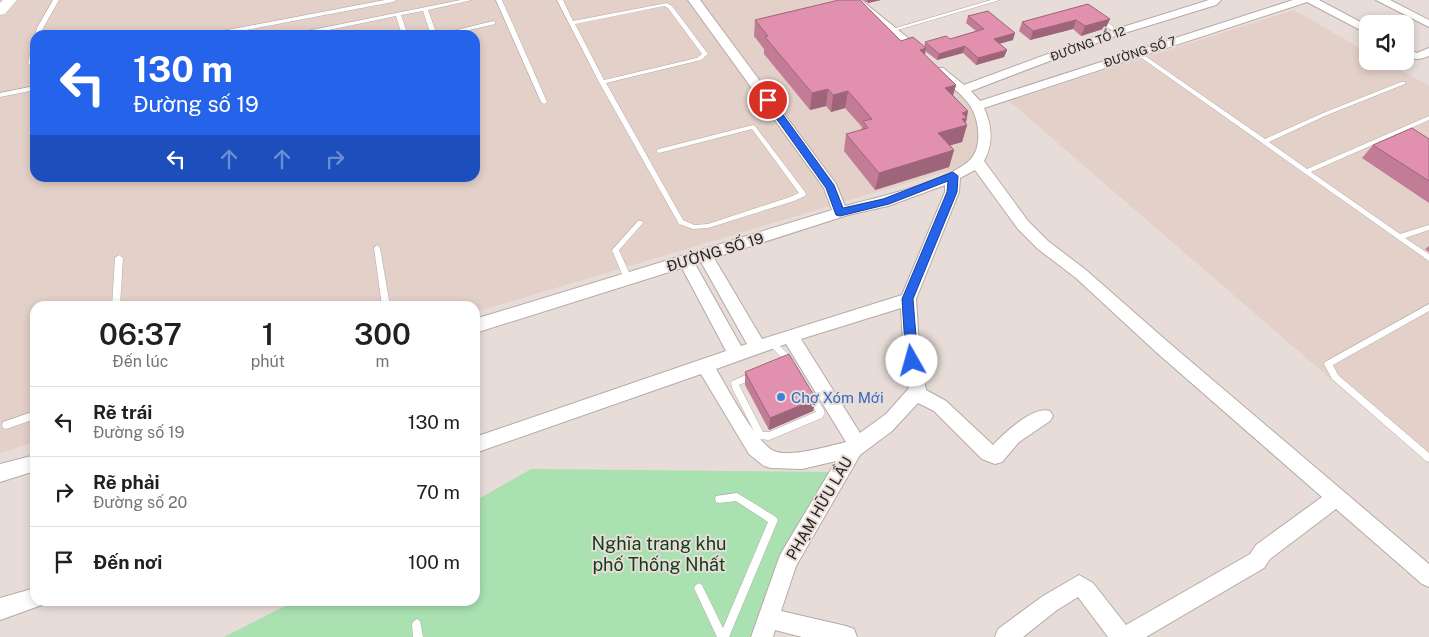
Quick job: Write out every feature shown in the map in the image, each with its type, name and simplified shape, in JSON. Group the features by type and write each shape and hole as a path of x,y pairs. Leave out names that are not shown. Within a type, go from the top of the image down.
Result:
{"street":[{"path":"0,11 10,0"},
{"path":"694,0 831,187 840,212"},
{"path":"854,0 962,90 976,106 986,129 985,142 976,162 953,176 950,197 908,299 912,361 918,389 916,392 940,406 989,453 995,456 1013,436 1044,416"},
{"name":"ĐƯỜNG TỔ 12","path":"962,90 1118,32 1212,3 1215,0"},
{"name":"ĐƯỜNG SỐ 7","path":"976,106 1138,52 1304,0"},
{"path":"1311,0 1359,26"},
{"path":"1382,0 1429,24"},
{"path":"1414,56 1417,57 1429,52"},
{"path":"976,162 1023,225 1043,245 1081,274 1162,347 1429,577"},
{"name":"ĐƯỜNG SỐ 19","path":"480,324 840,212 886,202 953,176"},
{"path":"705,255 765,345"},
{"path":"686,261 737,355"},
{"path":"480,443 790,336 908,299"},
{"path":"705,365 755,448 771,460 802,461 855,446 803,354 790,336"},
{"name":"PHẠM HỮU LẦU","path":"765,627 788,562 855,446 872,436 903,410 916,392"},
{"path":"0,474 30,465"},
{"path":"1006,637 1050,603 1079,585 1086,590 1118,633 1127,636 1257,561 1263,552 1336,498"},
{"path":"0,609 30,600"},
{"path":"765,627 846,637"}],"lane":[{"path":"39,30 56,0"},
{"path":"238,30 393,0"},
{"path":"321,30 469,0"},
{"path":"499,0 544,102"},
{"path":"560,0 602,82 681,222 693,227 708,226 803,194 753,127 659,151"},
{"path":"892,30 997,0"},
{"path":"571,23 665,4 670,7 705,54 699,58 602,82"},
{"path":"425,9 432,30"},
{"path":"1091,13 1118,32"},
{"path":"398,14 403,30"},
{"path":"462,30 493,23"},
{"path":"1138,52 1429,258"},
{"path":"1266,141 1325,114 1403,83"},
{"path":"0,95 30,89"},
{"path":"1308,171 1429,118"},
{"path":"628,279 615,250 640,223"},
{"path":"1400,237 1429,227"},
{"path":"377,248 385,301"},
{"path":"116,301 119,258"},
{"path":"1429,307 1328,364 1335,378 1429,458"},
{"path":"765,345 790,360 797,372"},
{"path":"779,364 790,360"},
{"path":"761,372 735,383 761,436 769,436 821,413 806,387"},
{"path":"6,425 30,417"},
{"path":"719,499 737,497 773,520 723,637"},
{"path":"699,588 723,637"},
{"path":"417,624 418,637"}],"shaded area":[{"path":"0,0 858,0 869,7 971,105 982,125 981,142 971,164 480,311 480,301 30,301 30,444 0,453"},
{"path":"1294,10 1359,47 1359,70 1401,70 1429,86 1429,464 1009,101"}],"green space":[{"name":"Nghĩa trang khu phố Thống Nhất","path":"531,469 832,472 756,637 224,637 285,606 480,606 480,498"}],"building":[{"path":"839,0 860,0 901,41 913,37 926,48 920,50 956,85 945,88 968,111 962,113 967,118 962,119 967,125 938,133 954,150 879,173 846,134 868,128 863,121 872,119 848,91 833,95 828,89 812,93 765,37 768,36 755,20"},
{"path":"1088,4 1110,19 1085,26 1076,20 1033,31 1022,22"},
{"path":"988,11 1015,33 994,39 1007,50 978,58 965,46 939,54 925,42 946,36 950,39 984,29 968,16"},
{"path":"1412,128 1429,139 1429,181 1373,145"},
{"name":"Chợ Xóm Mới","path":"789,354 816,399 770,418 745,372"}],"place":[{"name":"Chợ Xóm Mới","path":"781,397"}],"route":[{"path":"768,100 831,187 840,212 886,202 953,176 952,192 908,299 908,332 912,361"}]}
